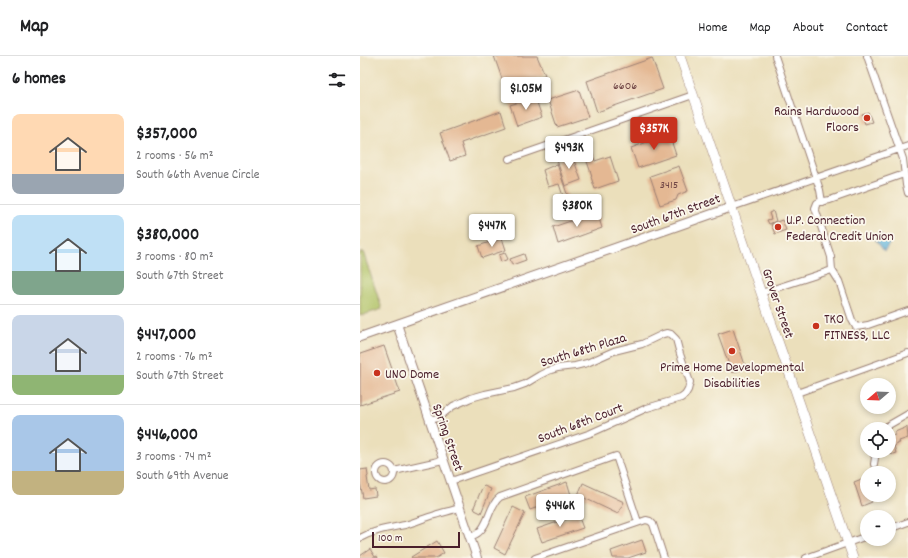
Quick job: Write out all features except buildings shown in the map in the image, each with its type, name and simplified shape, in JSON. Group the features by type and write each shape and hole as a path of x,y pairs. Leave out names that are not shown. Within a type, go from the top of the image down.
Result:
{"main road":[{"name":"Grover Street","path":"680,56 853,558"}],"street":[{"path":"775,56 820,190 822,202"},
{"path":"867,56 900,149 908,193"},
{"path":"509,159 693,95"},
{"name":"South 67th Street","path":"360,337 732,206 908,146"},
{"path":"904,174 830,200 817,203 815,210 831,257 832,270 839,281 852,320 856,327 868,325 908,311"},
{"path":"761,293 832,270"},
{"name":"Spring Street","path":"397,324 476,558"},
{"name":"South 68th Plaza","path":"429,420 438,418 453,406 471,398 514,388 525,384 548,371 587,363 614,351 642,344 667,333 671,334 676,339 683,363"},
{"path":"797,393 908,353"},
{"name":"South 68th Court","path":"450,481 591,433 647,408 681,398 688,390 690,382 683,363"},
{"path":"894,422 908,414"},
{"path":"469,537 478,533 482,529 495,501 500,496 616,456 638,522"},
{"path":"874,464 875,458"},
{"path":"394,471 444,460"},
{"path":"360,538 374,532 408,524 459,508"},
{"path":"535,558 646,520 652,522 664,558"},
{"path":"896,526 908,522"},
{"path":"806,558 860,539"}],"green space":[{"path":"363,252 382,309 360,316 360,253"}],"water":[{"path":"880,233 890,243 884,251 875,239"}],"place":[{"name":"Rains Hardwood Floors","path":"867,118"},
{"name":"U.P. Connection Federal Credit Union","path":"778,227"},
{"name":"TKO FITNESS, LLC","path":"816,326"},
{"name":"Prime Home Developmental Disabilities","path":"732,351"},
{"name":"UNO Dome","path":"377,373"}]}
